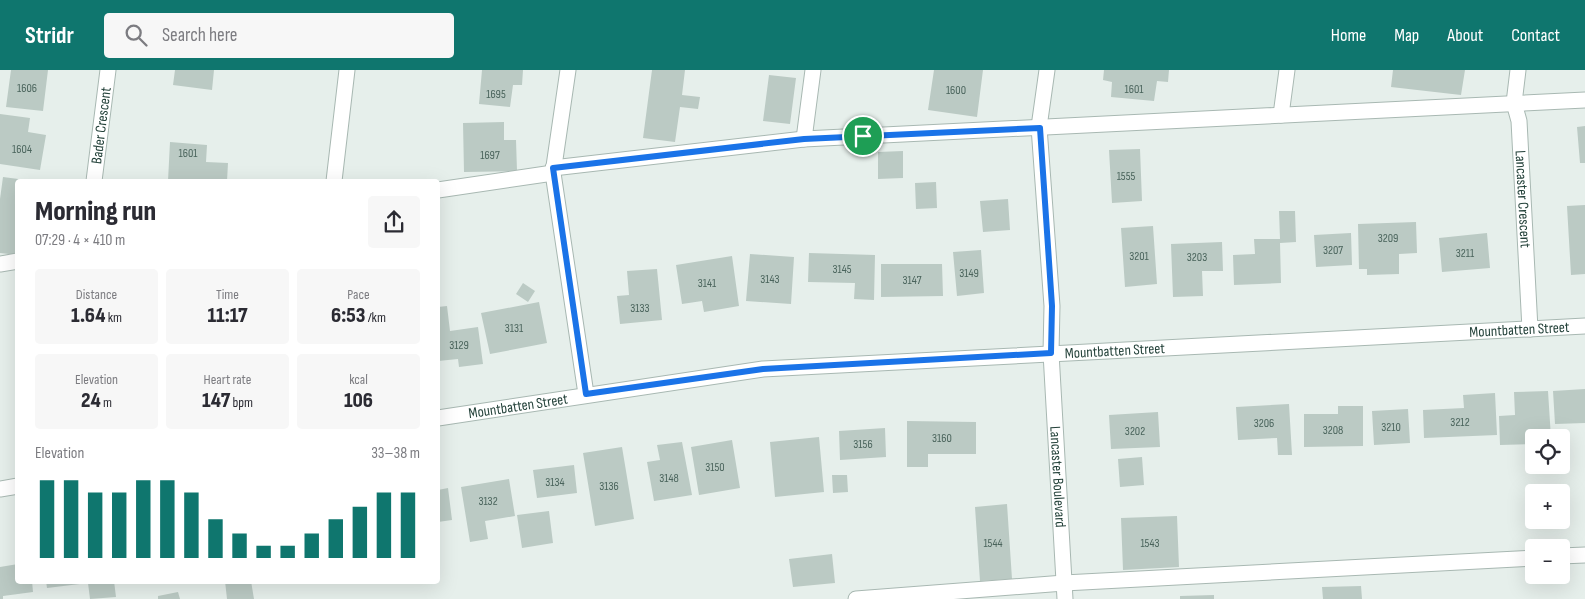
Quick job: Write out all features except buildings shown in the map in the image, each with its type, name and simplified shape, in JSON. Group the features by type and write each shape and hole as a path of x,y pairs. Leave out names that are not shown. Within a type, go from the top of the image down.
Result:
{"street":[{"name":"Bader Crescent","path":"94,179 108,70"},
{"path":"334,179 347,70"},
{"path":"568,70 553,170 586,394"},
{"path":"804,139 813,70"},
{"path":"1047,70 1040,128 1052,306 1051,353"},
{"path":"1281,115 1287,70"},
{"name":"Lancaster Crescent","path":"1518,70 1514,103 1519,121 1530,329"},
{"path":"440,190 553,170 804,139 1585,100"},
{"path":"0,264 15,262"},
{"name":"Mountbatten Street","path":"440,418 586,394 763,369 1585,326"},
{"name":"Lancaster Boulevard","path":"1051,353 1064,599"},
{"path":"0,489 15,486"},
{"path":"1570,556 1585,555"},
{"path":"856,599 1064,583 1525,558"}],"route":[{"path":"1040,128 1052,306 1051,353 763,369 586,394 553,168 804,139 863,136 1040,128"}]}
